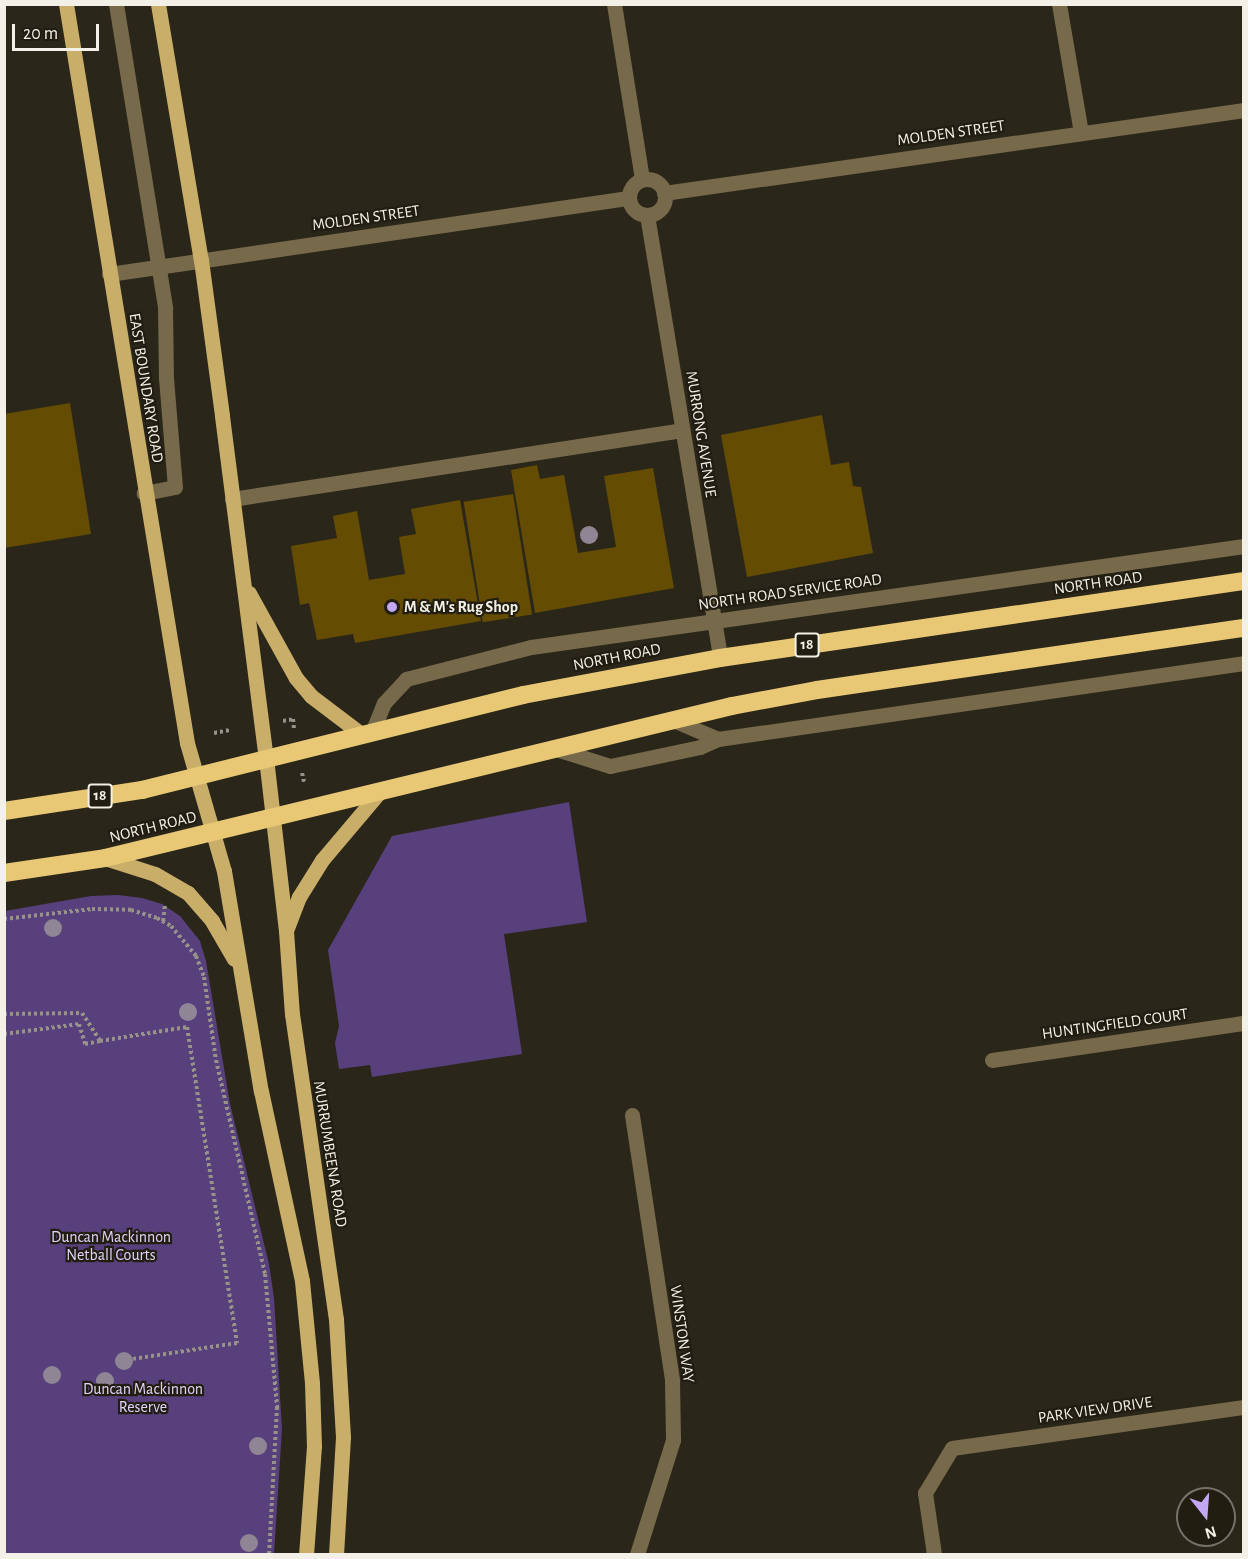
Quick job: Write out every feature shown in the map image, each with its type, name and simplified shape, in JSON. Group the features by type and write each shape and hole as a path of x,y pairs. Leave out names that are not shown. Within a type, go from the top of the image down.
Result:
{"highway":[{"name":"NORTH ROAD","path":"4,811 142,790 523,694 720,658 1244,581"},
{"name":"NORTH ROAD","path":"4,873 105,858 671,719 817,690 1244,628"}],"main road":[{"name":"EAST BOUNDARY ROAD","path":"66,4 144,494 195,776"},
{"path":"158,4 201,260 266,758"},
{"path":"244,585 296,678 311,696 367,732"},
{"name":"MURRUMBEENA ROAD","path":"266,758 286,931 292,1014 336,1319 342,1383 343,1478 336,1554"},
{"path":"195,776 225,878 261,1090 302,1281 312,1383 314,1446 306,1554"},
{"path":"286,931 299,897 322,860 382,789"},
{"path":"105,858 155,874 188,893 212,921 239,966"}],"street":[{"path":"116,4 152,226 161,266 165,308 168,421 175,487 144,494"},
{"path":"614,4 642,179"},
{"path":"1059,4 1081,133"},
{"name":"MOLDEN STREET","path":"664,193 1244,110"},
{"path":"642,179 658,183 664,193 661,209 647,215 635,211 628,198 633,185 642,179"},
{"name":"MOLDEN STREET","path":"109,274 628,198"},
{"name":"MURRONG AVENUE","path":"647,215 712,621 720,658"},
{"path":"232,499 682,430"},
{"name":"NORTH ROAD SERVICE ROAD","path":"367,732 384,703 406,679 531,647 1244,546"},
{"path":"553,748 610,766 700,747 718,739 1244,663"},
{"path":"671,719 718,739"},
{"name":"HUNTINGFIELD COURT","path":"992,1060 1244,1023"},
{"name":"WINSTON WAY","path":"632,1115 672,1381 673,1440 637,1554"},
{"name":"PARK VIEW DRIVE","path":"934,1554 925,1493 952,1448 1244,1407"}],"path":[{"path":"284,721 293,719 294,729"},
{"path":"214,733 230,730"},
{"path":"163,921 165,904"},
{"path":"4,919 108,908 145,913 163,921 186,942 196,956 204,977 218,1071 265,1274 277,1407 269,1554"},
{"path":"4,1014 82,1013 100,1041"},
{"path":"4,1035 79,1024 85,1044 187,1028 237,1343 133,1359"}],"green space":[{"path":"569,802 587,922 504,934 522,1054 372,1077 370,1065 339,1069 335,1043 339,1026 328,950 392,836"},
{"name":"Duncan Mackinnon Reserve","path":"118,895 142,898 162,904 180,916 200,941 206,961 230,1104 269,1264 274,1298 282,1429 274,1554 5,1554 5,911 91,896"}],"building":[{"path":"70,403 91,534 4,548 4,414"},
{"path":"822,415 831,465 849,462 853,486 861,487 873,553 747,577 721,435"},
{"path":"537,465 540,479 564,475 578,553 616,547 604,476 653,468 674,588 535,613 511,470"},
{"path":"513,494 532,614 483,622 464,502"},
{"path":"460,500 481,621 355,643 353,634 317,640 309,603 300,605 291,546 337,538 333,516 357,511 369,580 405,574 399,537 416,534 411,509"}],"place":[{"name":"M & M's Rug Shop","path":"392,607"}],"park label":[{"name":"Duncan Mackinnon Netball Courts","path":"111,1246"}]}
